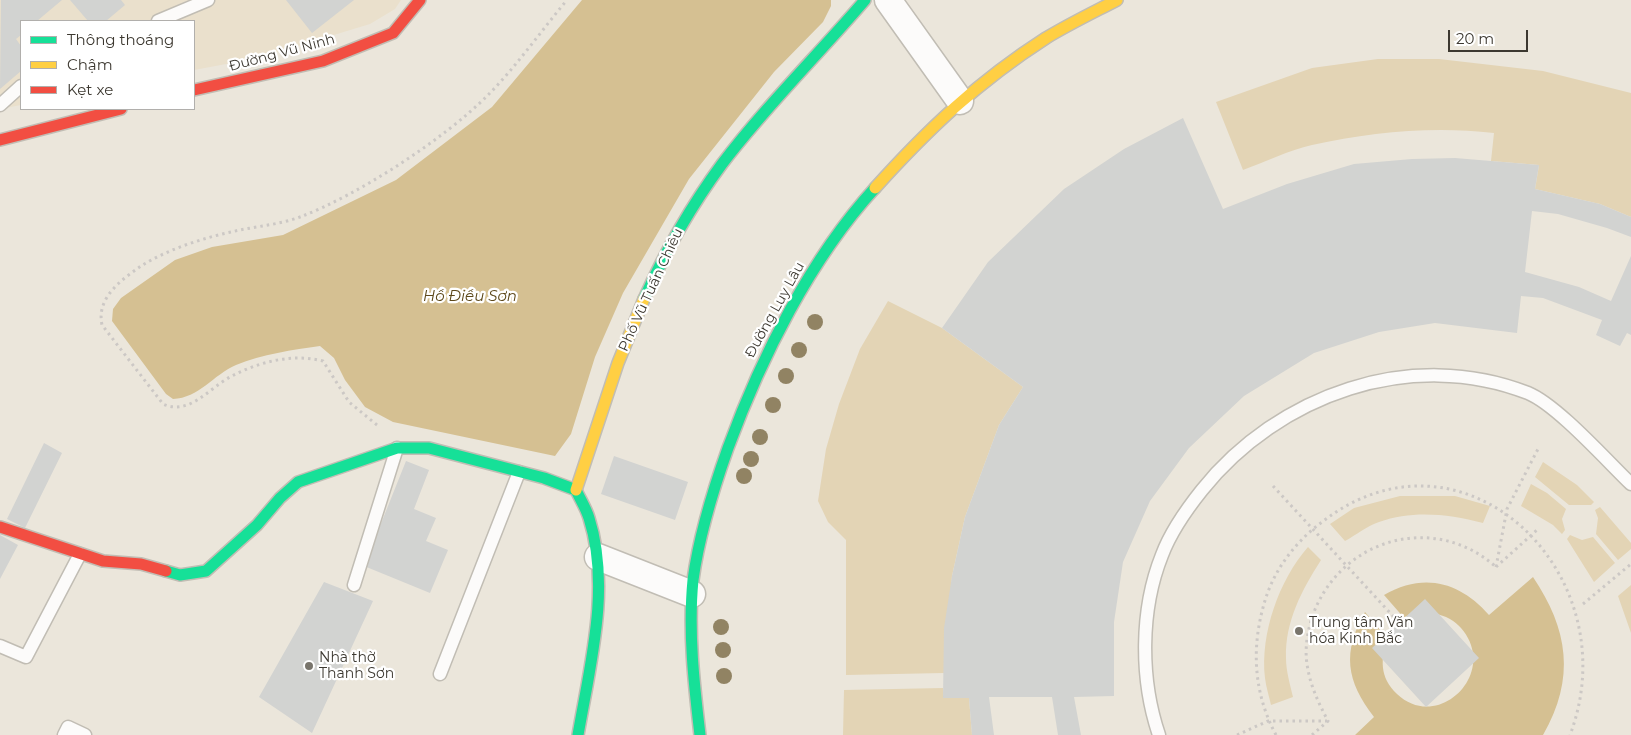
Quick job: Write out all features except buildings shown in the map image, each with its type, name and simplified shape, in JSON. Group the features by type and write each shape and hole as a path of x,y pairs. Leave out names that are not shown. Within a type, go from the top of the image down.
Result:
{"street":[{"name":"Đường Vũ Ninh","path":"195,90 323,61 393,33 420,0"},
{"name":"Phố Vũ Tuấn Chiêu","path":"576,490 616,368 634,320 678,231 726,158 784,89 865,0"},
{"path":"888,0 960,101"},
{"name":"Đường Luy Lâu","path":"700,735 694,685 692,594 700,540 734,425 763,361 797,296 834,240 886,174 960,101 1025,50 1090,12 1117,0"},
{"path":"0,140 116,110"},
{"path":"0,527 80,554 104,560 141,564 180,575 206,571 257,525 280,498 298,482 397,448 429,448 520,472 576,490 585,506 595,536 598,557 596,627 578,735"},
{"path":"598,557 692,594"}],"lane":[{"path":"160,20 208,0"},
{"path":"0,105 20,87"},
{"path":"1159,735 1146,678 1146,636 1153,584 1162,554 1183,514 1213,477 1241,447 1289,414 1341,390 1360,384 1416,376 1471,378 1512,387 1539,398 1631,484"},
{"path":"354,585 397,448"},
{"path":"440,674 520,472"},
{"path":"0,646 26,657 80,554"},
{"path":"64,735 68,726 86,735"}],"path":[{"path":"384,428 372,423 349,402 323,361 300,356 248,369 229,378 189,405 180,408 170,407 159,400 102,325 102,305 118,284 141,266 166,253 200,240 299,218 393,168 452,126 487,96 567,0"},
{"path":"1496,567 1508,509 1538,449"},
{"path":"1273,486 1405,628"},
{"path":"1276,735 1268,721 1256,672 1257,627 1267,592 1284,560 1314,528 1336,511 1368,495 1404,488 1440,487 1475,494 1515,514"},
{"path":"1529,525 1543,537"},
{"path":"1496,567 1537,530"},
{"path":"1328,721 1314,697 1306,663 1306,646 1314,612 1321,597 1330,582 1347,565 1369,550 1385,543 1418,537 1452,541 1468,547 1481,554 1496,567"},
{"path":"1583,604 1631,564"},
{"path":"1580,596 1586,614"},
{"path":"1570,735 1578,720"},
{"path":"1237,735 1268,721 1328,721"},
{"path":"1312,735 1328,721"}],"shaded area":[{"path":"0,0 401,0 395,9 370,24 258,58 195,70 195,20 20,20 20,105 0,109"},
{"path":"1378,59 1439,59 1543,71 1631,93 1631,217 1600,204 1535,189 1539,165 1491,161 1494,133 1425,130 1334,140 1303,147 1243,170 1216,102 1312,68"},
{"path":"888,301 942,328 1023,387 999,425 965,517 952,576 944,673 846,675 846,540 828,522 818,501 826,449 839,404 860,349"},
{"path":"1543,462 1577,485 1594,502 1591,505 1569,505 1535,477"},
{"path":"1531,484 1547,493 1566,509 1562,519 1565,530 1562,534 1553,525 1521,506"},
{"path":"1400,496 1455,496 1490,506 1483,523 1457,517 1405,516 1375,524 1345,541 1330,524 1354,508"},
{"path":"1600,507 1631,543 1631,549 1618,560 1596,534 1598,518 1595,510"},
{"path":"1570,535 1582,540 1593,537 1615,563 1594,582 1567,539"},
{"path":"1308,547 1321,560 1301,594 1288,631 1286,663 1293,697 1271,705 1265,681 1264,661 1269,626 1280,591 1288,575"},
{"path":"1631,585 1631,633 1618,596"},
{"path":"943,688 944,698 969,698 972,735 843,735 844,690"}],"water":[{"name":"Hồ Điều Sơn","path":"582,0 831,0 831,6 823,22 774,72 689,179 623,293 595,357 571,434 555,456 393,422 365,407 345,380 334,358 320,346 246,361 228,369 191,395 182,398 173,399 166,394 112,321 113,309 121,298 175,260 212,247 283,235 396,180 492,107"},
{"path":"1533,577 1545,596 1554,616 1564,654 1564,674 1560,694 1543,735 1355,735 1374,717 1358,691 1350,666 1353,640 1365,612 1387,638 1383,668 1387,681 1397,694 1413,704 1430,706 1446,702 1459,692 1469,679 1473,663 1471,645 1456,623 1446,617 1435,614 1405,619 1384,595 1413,584 1441,584 1454,588 1466,595 1489,615"}],"traffic: fast":[{"path":"644,299 679,230 722,164 756,122 865,0"},
{"path":"700,735 692,658 693,580 699,546 717,480 741,414 789,311 829,246 875,188"},
{"path":"166,571 180,575 206,571 257,525 280,498 298,482 397,448 429,448 544,478 576,490 589,518 595,544 598,571 598,599 593,654 578,735"}],"traffic: slow":[{"path":"875,188 935,126 998,71 1046,38 1117,0"},
{"path":"576,490 618,363 644,299"}],"traffic: jam":[{"path":"195,90 323,61 393,33 420,0"},
{"path":"0,140 117,110"},
{"path":"0,527 103,561 141,564 166,571"}],"place":[{"name":"Trung tâm Văn hóa Kinh Bắc","path":"1299,631"},
{"name":"Nhà thờ Thanh Sơn","path":"309,666"}]}
